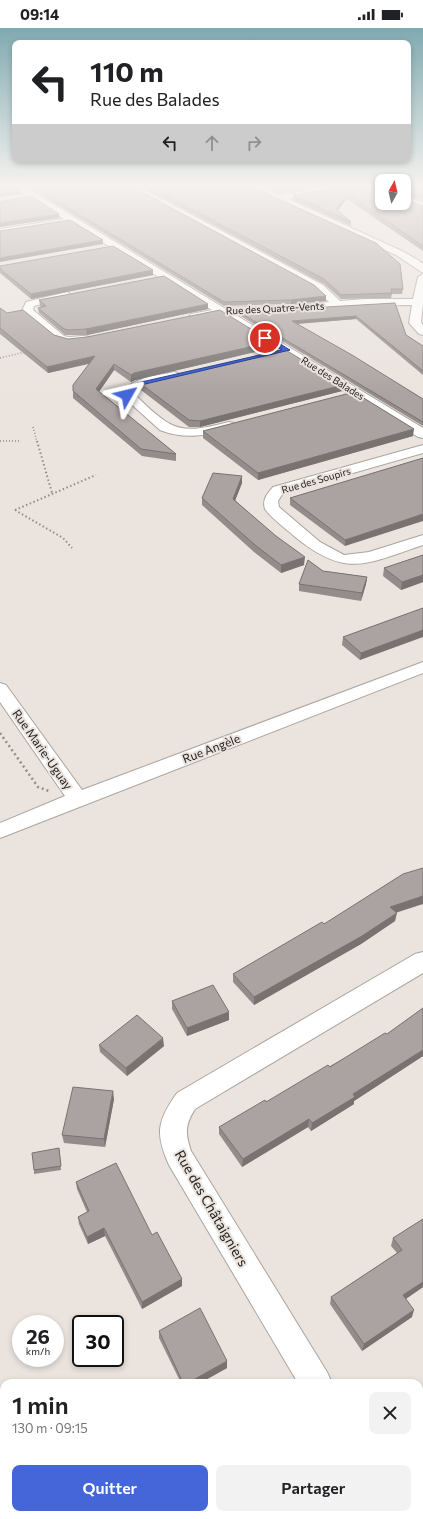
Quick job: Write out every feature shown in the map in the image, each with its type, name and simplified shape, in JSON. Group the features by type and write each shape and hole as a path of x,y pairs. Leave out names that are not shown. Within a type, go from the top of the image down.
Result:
{"street":[{"name":"Rue des Balades","path":"132,256 423,434"},
{"path":"261,256 319,287 337,304"},
{"path":"404,256 415,262 423,270"},
{"path":"150,279 165,276"},
{"path":"423,277 415,318 415,323 423,332"},
{"path":"76,294 38,301 30,304 27,311 60,338 65,340 95,338"},
{"name":"Rue des Quatre-Vents","path":"184,319 221,311 256,311 378,302 418,302"},
{"path":"271,354 287,350"},
{"path":"186,373 139,384 131,389 127,395 165,427 172,430 187,433 200,433 237,423"},
{"path":"342,397 356,393"},
{"name":"Rue des Soupirs","path":"423,449 278,490 271,498 270,505 324,552 343,560 367,558 423,540"},
{"name":"Rue Angèle","path":"0,831 78,799 423,667"},
{"name":"Rue Marie-Uguay","path":"0,689 78,799"},
{"name":"Rue des Châtaigniers","path":"314,1379 179,1156 173,1137 174,1118 186,1101 423,961"}],"path":[{"path":"0,358 29,351"},
{"path":"33,427 52,494"},
{"path":"0,441 20,441"},
{"path":"72,548 63,538 15,510 96,475"},
{"name":"Rue Marie-Uguay","path":"0,733 38,787 78,799"}],"building":[{"path":"0,256 14,256 0,258"},
{"path":"59,256 129,256 153,270 31,294 0,269 0,266"},
{"path":"147,256 260,256 314,285 326,296 291,300 224,302"},
{"path":"280,256 390,256 400,264 403,289 391,289 392,293 341,295 324,279"},
{"path":"164,276 208,304 86,329 69,330 64,329 38,308 46,306 39,300"},
{"path":"395,303 406,335 423,346 423,371 356,316 292,321 352,355 423,399 423,422 239,312"},
{"path":"0,308 7,313 23,310 54,335 68,339 87,337 220,310 272,342 134,373 131,375 114,364 96,389 176,454 141,449 73,391 73,385 95,356 47,367 0,328"},
{"path":"284,349 343,385 200,421 189,420 141,384"},
{"path":"354,392 414,429 258,473 203,431"},
{"path":"423,458 423,514 345,540 290,498"},
{"path":"213,473 242,476 233,499 276,536 305,557 281,565 255,545 202,498"},
{"path":"423,555 423,575 402,582 384,568"},
{"path":"308,560 323,571 367,577 362,593 299,584"},
{"path":"423,608 423,630 361,653 343,637"},
{"path":"423,868 423,896 390,907 397,913 362,936 254,997 233,974 322,922 324,924 403,874"},
{"path":"213,985 229,1012 187,1028 172,1001"},
{"path":"423,1008 423,1050 353,1094 355,1097 312,1123 309,1119 243,1159 219,1127 265,1100 266,1102 328,1065 330,1067 385,1033 387,1034"},
{"path":"137,1015 163,1038 126,1068 99,1045"},
{"path":"73,1087 113,1091 104,1139 62,1135"},
{"path":"59,1148 61,1166 34,1170 32,1153"},
{"path":"116,1163 152,1235 157,1232 182,1279 142,1302 104,1228 87,1237 78,1217 89,1211 76,1182"},
{"path":"423,1219 423,1282 403,1295 414,1310 364,1344 331,1297 402,1250 393,1238"},
{"path":"200,1308 227,1361 195,1379 181,1379 159,1331"}],"route":[{"path":"127,395 128,391 139,384 287,350 265,338"}]}
